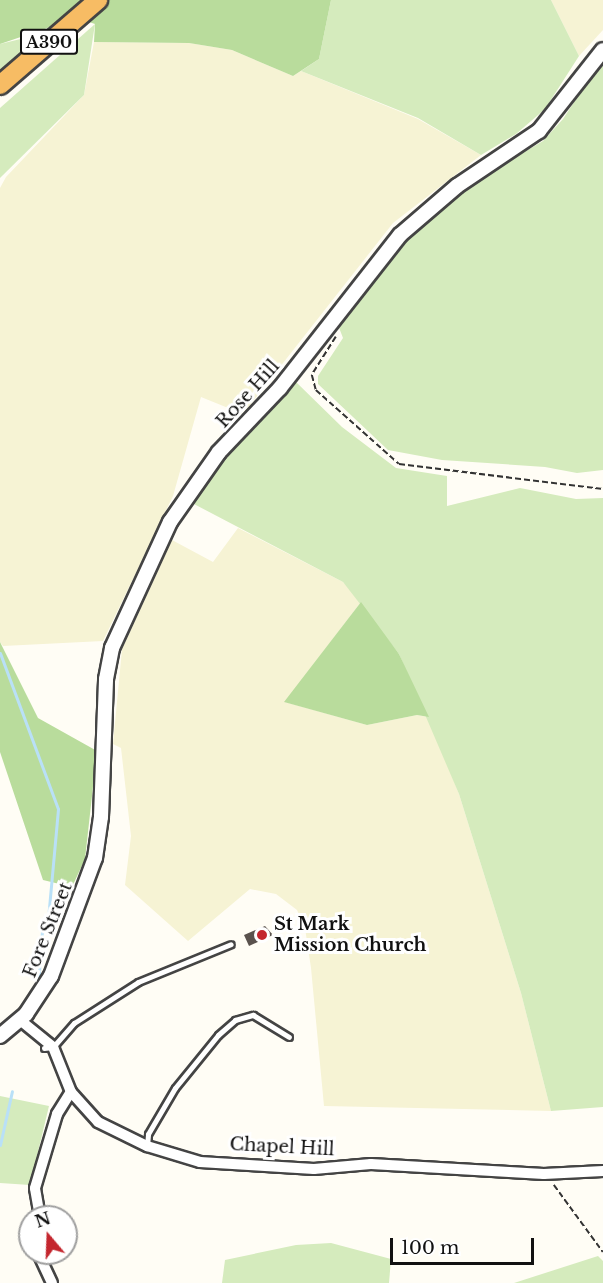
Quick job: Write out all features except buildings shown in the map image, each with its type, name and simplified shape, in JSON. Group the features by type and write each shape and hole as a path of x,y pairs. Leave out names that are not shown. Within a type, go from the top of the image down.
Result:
{"highway":[{"name":"A390","path":"0,85 98,0"}],"street":[{"name":"Rose Hill","path":"95,858 101,817 106,679 120,627 151,557 189,492 331,325 400,235 457,186 539,131 603,51"},
{"name":"Fore Street","path":"0,1036 21,1022 51,976 95,858"},
{"name":"Chapel Hill","path":"21,1022 48,1047 71,1092 98,1122 147,1146 200,1162 314,1169 383,1165 551,1173 603,1171"},
{"path":"38,1205 35,1188 57,1114 71,1092"},
{"path":"44,1265 52,1283"}],"lane":[{"path":"48,1047 74,1023 138,982 231,944"},
{"path":"147,1146 148,1134 175,1088 218,1035 235,1020 253,1015 289,1037"}],"path":[{"path":"331,325 336,337 312,375 316,390 399,464 603,489"},
{"path":"551,1173 555,1187 603,1252"}],"shaded area":[{"path":"551,0 603,0 603,30 579,56"},
{"path":"94,42 189,43 232,50 293,76 301,71 418,119 481,155 393,223 243,414 201,397 173,496 103,641 3,646 0,642 0,188 6,177 84,95"},
{"path":"238,528 343,582 361,602 285,702 367,725 417,715 429,717 459,794 521,993 551,1111 324,1106 311,968 305,928 297,910 276,894 250,889 188,941 125,885 131,836 121,748 113,744 122,649 172,540 213,562"}],"green space":[{"path":"0,0 331,0 319,59 293,76 232,50 189,43 94,42 95,24 77,18 0,44"},
{"path":"331,0 551,0 579,56 545,109 516,134 481,155 418,118 301,71 319,59"},
{"path":"62,21 0,74 0,44 37,35"},
{"path":"95,24 84,95 0,178 0,108"},
{"path":"603,58 603,470 577,473 545,467 442,460 388,450 318,384 318,376 343,338 338,325 393,253 425,222 464,188 543,141 563,119"},
{"path":"296,382 342,427 396,468 447,476 447,506 520,488 576,499 603,498 603,1107 551,1111 521,993 459,794 399,654 343,582 192,503 236,444"},
{"path":"361,602 399,654 429,717 417,715 367,725 284,702"},
{"path":"0,642 38,718 97,751 85,859 72,887 43,880 0,752"},
{"path":"0,1096 49,1106 30,1185 0,1183"},
{"path":"331,1243 391,1259 389,1283 222,1283 225,1260 296,1245"},
{"path":"598,1256 603,1261 603,1283 514,1283"}],"waterway":[{"path":"0,653 58,809 48,919 42,931 38,986"},
{"path":"0,1145 12,1091"}],"place":[{"name":"St Mark Mission Church","path":"262,935"}]}
